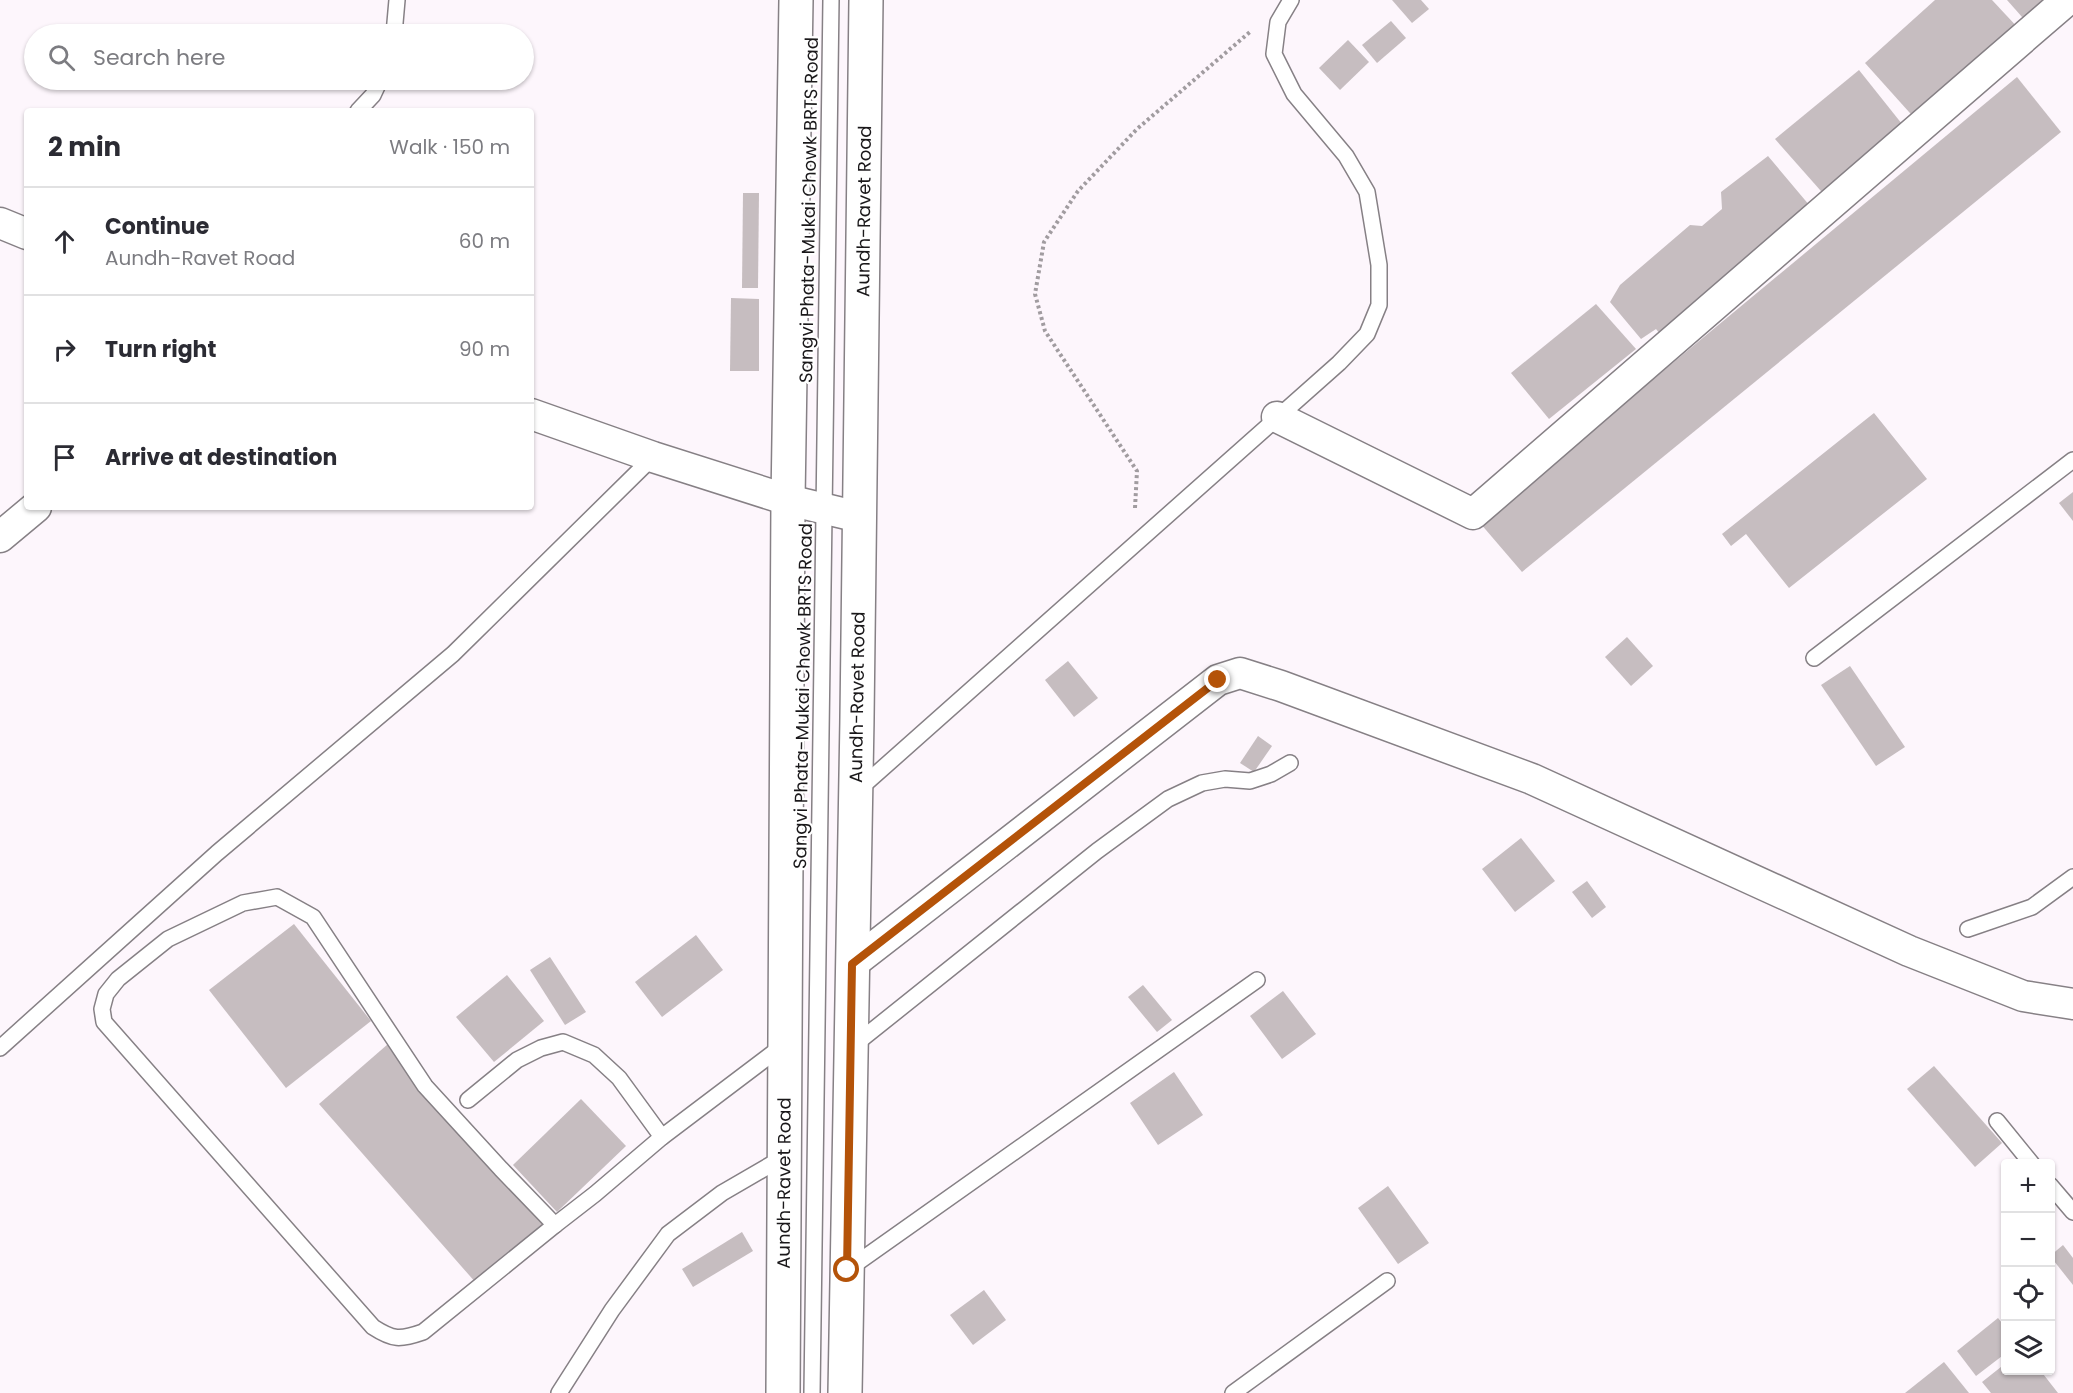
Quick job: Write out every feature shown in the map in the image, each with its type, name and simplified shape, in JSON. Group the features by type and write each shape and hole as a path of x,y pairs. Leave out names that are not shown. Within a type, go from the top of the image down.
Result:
{"main road":[{"name":"Aundh-Ravet Road","path":"783,1393 788,500 796,0"},
{"name":"Aundh-Ravet Road","path":"845,1393 864,335 866,0"}],"street":[{"path":"1277,417 1473,514 2067,0"},
{"path":"0,223 24,233"},
{"path":"534,415 653,457 788,500 859,517"},
{"path":"0,537 32,510"},
{"path":"852,964 1218,680 1240,674 1281,686 1532,779 1909,951 1971,976 2023,996 2073,1004"}],"lane":[{"path":"395,24 397,0"},
{"name":"Sangvi Phata-Mukai Chowk BRTS Road","path":"812,1393 831,0"},
{"path":"855,793 1339,363 1367,334 1379,305 1379,264 1367,192 1346,156 1294,94 1274,54 1278,22 1291,0"},
{"path":"361,108 375,90"},
{"path":"0,1048 217,853 453,654 653,457"},
{"path":"1814,658 2073,460"},
{"path":"850,1048 1097,851 1168,799 1202,783 1225,779 1250,781 1271,774 1290,763"},
{"path":"1968,929 2031,907 2073,878"},
{"path":"555,1225 425,1086 313,917 277,897 243,903 168,939 118,979 106,994 102,1009 104,1022 113,1034 373,1327 385,1335 403,1339 423,1332 595,1194 662,1137 785,1044"},
{"path":"847,1270 1257,980"},
{"path":"468,1100 517,1060 541,1048 562,1042 594,1055 619,1078 662,1137"},
{"path":"1997,1121 2028,1159"},
{"path":"559,1393 612,1310 668,1234 695,1211 722,1193 784,1157"},
{"path":"2055,1191 2073,1212"},
{"path":"1233,1393 1387,1281"}],"path":[{"path":"1128,550 1136,503 1137,471 1045,330 1035,294 1044,242 1078,191 1137,129 1252,30"}],"building":[{"path":"1392,0 1421,0 1429,9 1412,23"},
{"path":"1935,0 1992,0 2020,30 1918,122 1865,63"},
{"path":"2007,0 2059,0 2030,26"},
{"path":"1391,21 1406,38 1377,63 1362,45"},
{"path":"1348,40 1369,62 1340,90 1319,68"},
{"path":"1859,70 1906,129 1828,199 1775,139"},
{"path":"2017,77 2061,132 1522,572 1480,523"},
{"path":"1768,156 1810,206 1663,338 1656,329 1641,339 1610,302 1620,285 1690,225 1702,226 1722,209 1721,192"},
{"path":"743,193 759,193 758,288 742,288"},
{"path":"731,298 759,299 759,371 730,371"},
{"path":"1596,304 1636,349 1549,419 1511,373"},
{"path":"1874,413 1927,479 1789,588 1746,534 1731,546 1722,534"},
{"path":"2073,492 2073,521 2059,503"},
{"path":"1627,637 1653,666 1631,686 1605,657"},
{"path":"1068,661 1098,698 1074,717 1045,680"},
{"path":"1850,666 1905,747 1876,766 1821,685"},
{"path":"1258,736 1272,746 1254,772 1240,763"},
{"path":"1521,838 1555,881 1515,912 1482,869"},
{"path":"1587,881 1606,907 1592,918 1572,892"},
{"path":"294,924 371,1021 286,1088 209,990"},
{"path":"696,935 723,970 662,1017 635,982"},
{"path":"550,957 586,1012 565,1025 530,970"},
{"path":"507,975 544,1021 494,1062 456,1017"},
{"path":"1143,985 1172,1020 1157,1032 1128,997"},
{"path":"1283,991 1316,1034 1282,1059 1250,1016"},
{"path":"388,1044 545,1223 476,1283 319,1104"},
{"path":"1934,1066 2002,1143 1975,1167 1907,1089"},
{"path":"1174,1072 1203,1115 1158,1145 1130,1103"},
{"path":"581,1099 626,1146 557,1212 513,1165"},
{"path":"1388,1186 1429,1243 1398,1264 1358,1208"},
{"path":"742,1232 753,1251 693,1287 682,1269"},
{"path":"2063,1245 2073,1258 2073,1285 2055,1262 2055,1252"},
{"path":"984,1290 1006,1320 973,1345 950,1315"},
{"path":"1998,1318 2001,1322 2001,1357 1976,1376 1957,1351"},
{"path":"1944,1362 1969,1393 1905,1393"},
{"path":"2001,1367 2001,1375 2044,1375 2058,1393 1991,1393 1982,1382"}],"route":[{"path":"847,1270 852,964 1218,680"}]}
